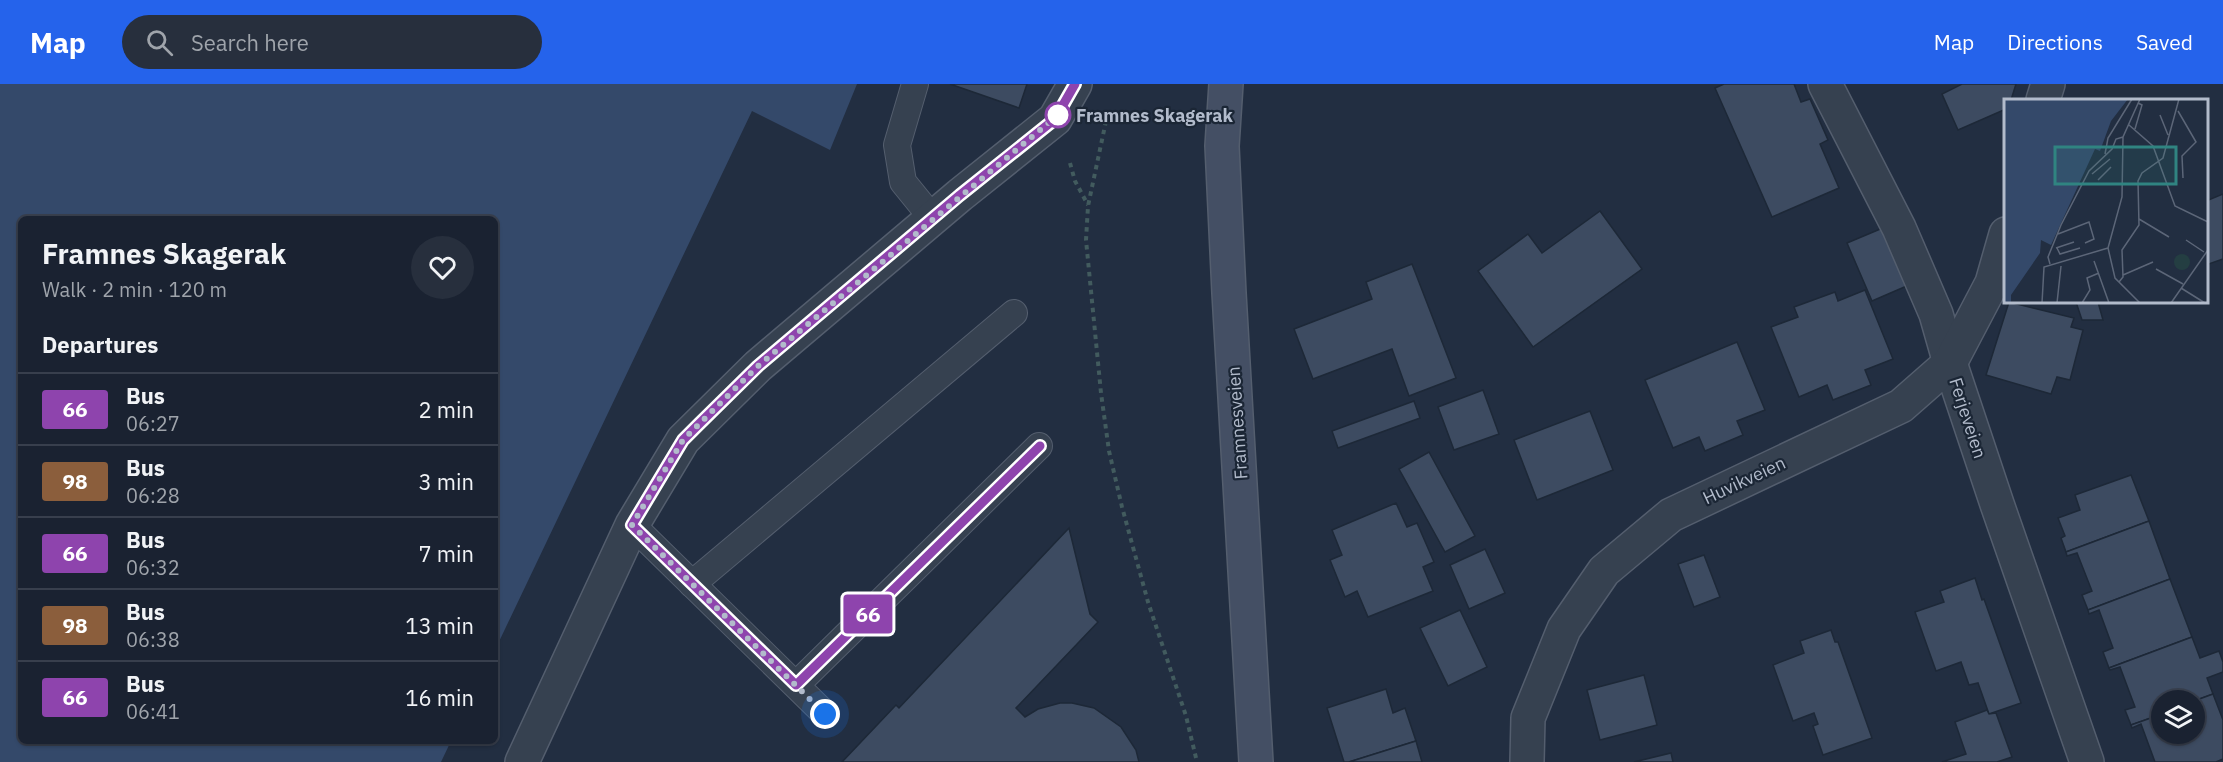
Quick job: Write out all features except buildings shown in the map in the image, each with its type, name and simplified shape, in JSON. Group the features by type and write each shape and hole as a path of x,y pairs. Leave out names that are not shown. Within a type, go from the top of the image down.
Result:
{"main road":[{"name":"Framnesveien","path":"1226,84 1222,146 1228,282 1256,762"}],"street":[{"path":"522,762 632,525 683,440 758,366 1055,119 1075,84"},
{"name":"Ferjeveien","path":"1825,84 1899,228 1935,314 2087,762"},
{"path":"2043,99 2048,84"},
{"name":"Huvikveien","path":"1527,762 1528,718 1563,629 1604,571 1671,515 1901,406 1950,363 1992,283 2004,241"}],"lane":[{"path":"915,84 897,145 903,182 933,219"},
{"path":"692,584 1014,313"},
{"path":"796,685 1040,446"},
{"path":"632,525 825,714"}],"path":[{"path":"1107,117 1088,206 1086,240 1101,393 1122,507 1148,602 1186,716 1197,762"}],"water":[{"path":"0,84 857,84 830,150 752,111 498,644 498,216 18,216 18,744 450,744 441,762 0,762"}],"bus line":[{"name":"66","path":"1040,446 796,685 632,525 683,440 698,425 758,366 960,195 1055,119 1075,84"}],"place":[{"name":"Framnes Skagerak","path":"1058,115"}],"route":[{"path":"825,714 632,525 683,440 758,366 1058,115"}]}
